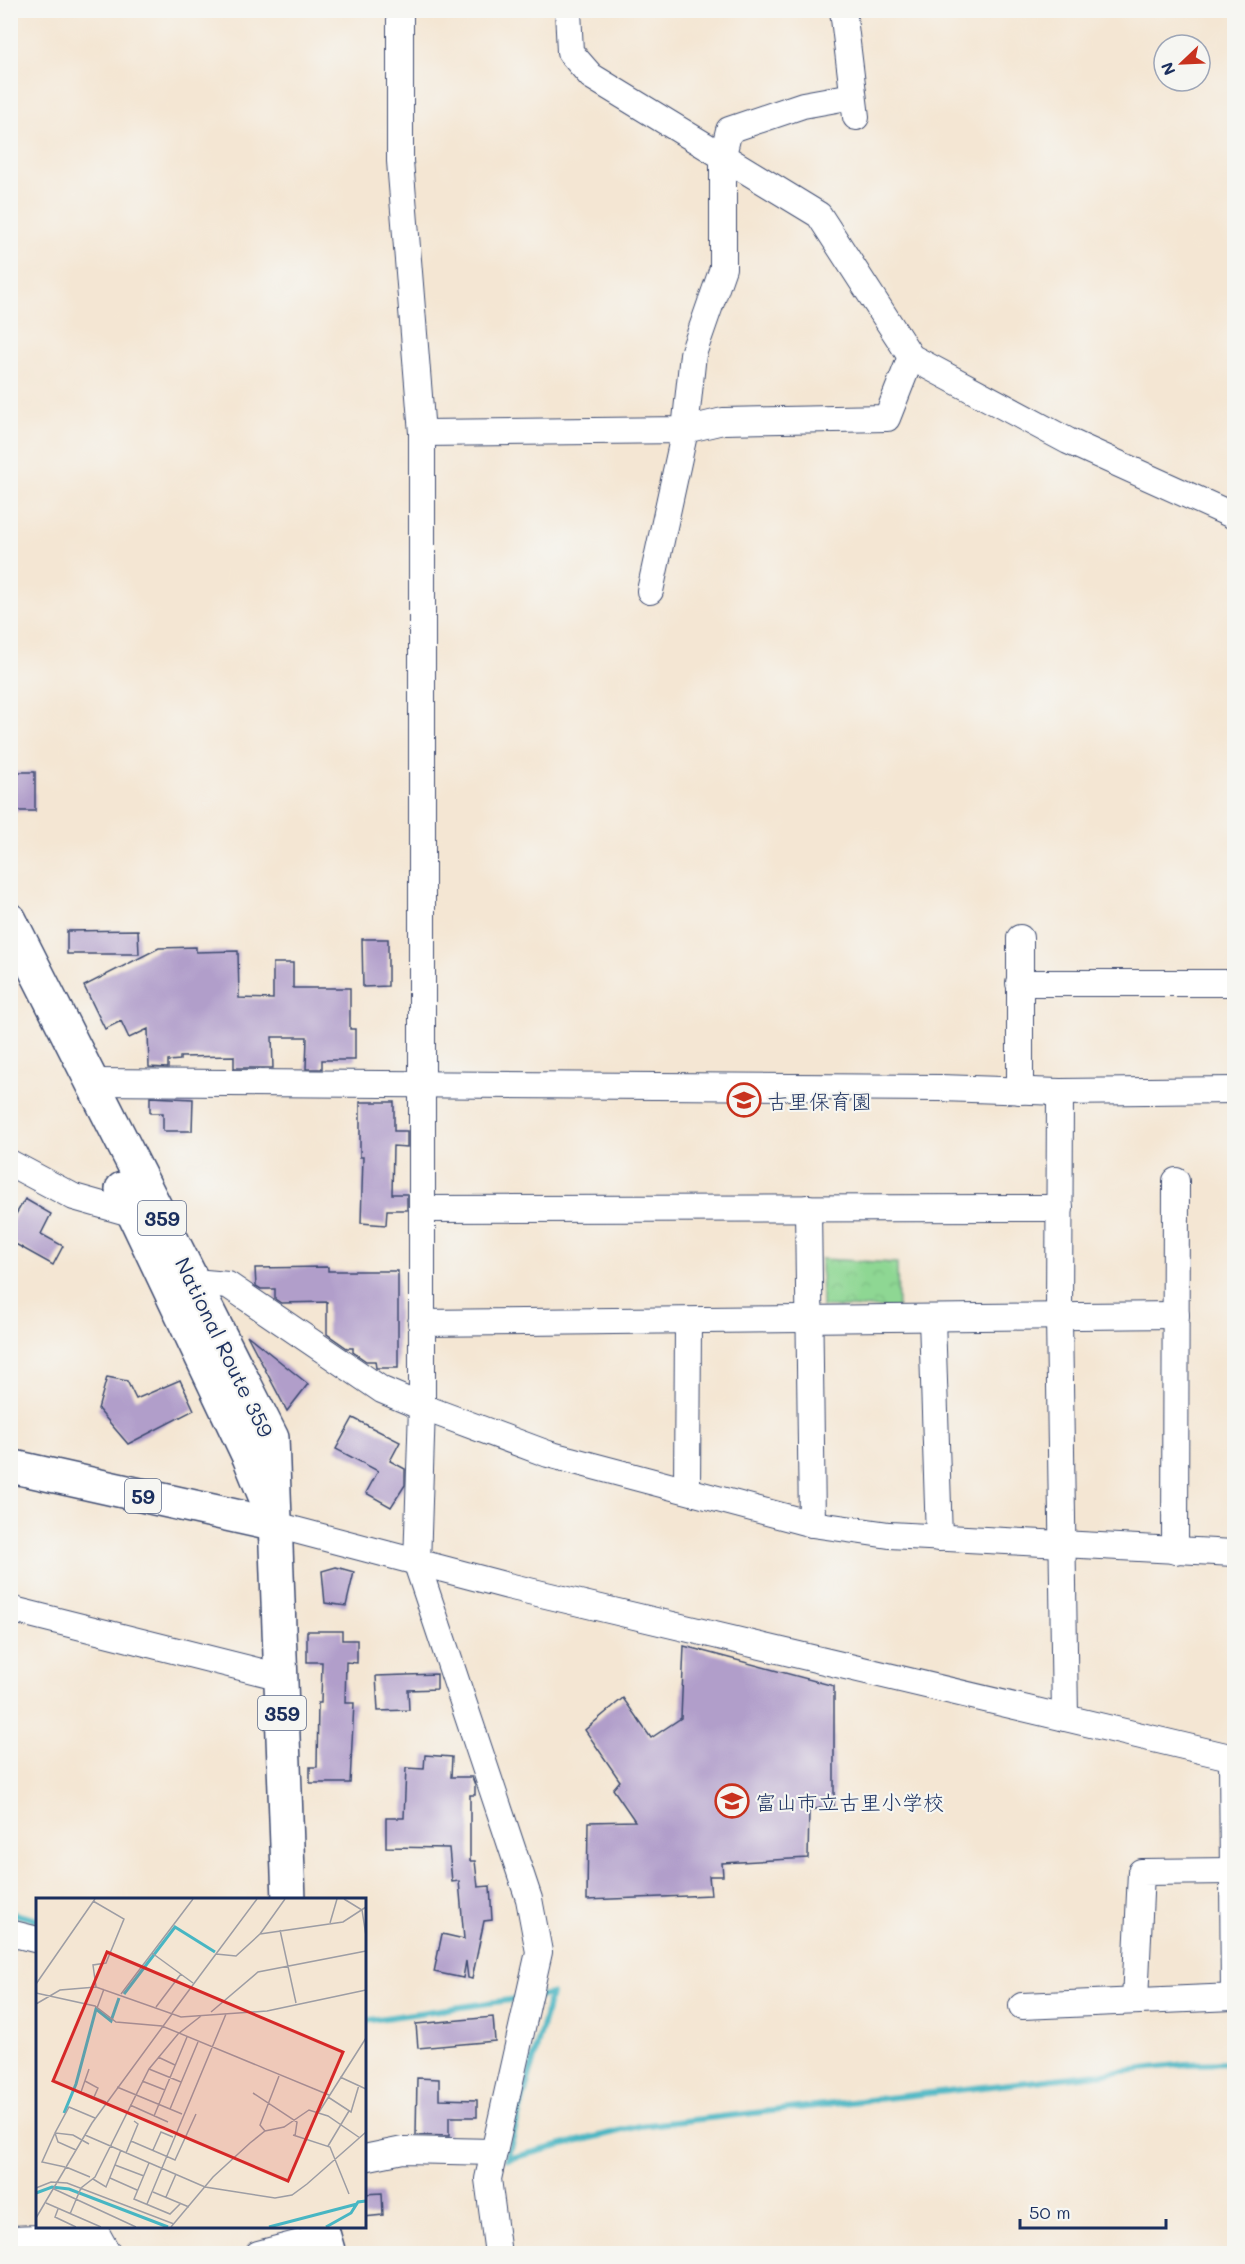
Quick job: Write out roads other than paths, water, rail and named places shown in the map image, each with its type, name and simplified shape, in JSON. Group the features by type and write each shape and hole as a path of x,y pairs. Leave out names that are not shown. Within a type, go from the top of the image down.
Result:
{"main road":[{"name":"National Route 359","path":"10,920 272,1438 289,1898"},
{"name":"National Route 359","path":"10,968 134,1214 249,1457 276,1526"},
{"name":"59","path":"10,1466 276,1526"}],"street":[{"path":"400,10 400,161 422,433 420,768 423,1086 422,1407 417,1564 529,1899 539,1952 488,2179 498,2253"},
{"path":"568,10 570,52 591,76 819,215 911,357 1068,441 1234,516"},
{"path":"650,591 685,430 693,354 723,268 723,155 729,130 803,105 855,107 843,10"},
{"path":"422,433 685,430 723,421 887,418 911,357"},
{"path":"1020,938 1020,1091"},
{"path":"1019,983 1234,983"},
{"path":"93,1082 1060,1092 1234,1090"},
{"path":"1060,1092 1060,1543 1065,1718"},
{"path":"10,1163 74,1197 134,1214"},
{"path":"1175,1551 1176,1181"},
{"path":"808,1208 812,1524"},
{"path":"422,1209 1059,1208"},
{"path":"194,1282 228,1285 382,1390 422,1407 548,1454 812,1524 889,1535 1234,1553"},
{"path":"421,1323 1176,1315"},
{"path":"932,1318 939,1538"},
{"path":"687,1491 688,1321"},
{"path":"276,1526 417,1564 1233,1758 1234,1997 1022,2006"},
{"path":"10,1609 281,1677"},
{"path":"1135,2001 1141,1872 1233,1871"},
{"path":"10,1933 36,1940"},
{"path":"366,2158 404,2150 494,2152"},
{"path":"10,2239 98,2236 107,2253"},
{"path":"258,2253 324,2239"},
{"path":"57,2253 61,2249 81,2248 107,2253"}],"waterway":[{"path":"10,1913 36,1920"},
{"path":"536,1997 551,1994 507,2159 639,2126 1186,2064 1234,2063"},
{"path":"366,2021 523,1998"}],"place":[{"name":"古里保育園","path":"744,1100"},
{"name":"富山市立古里小学校","path":"732,1801"}]}
